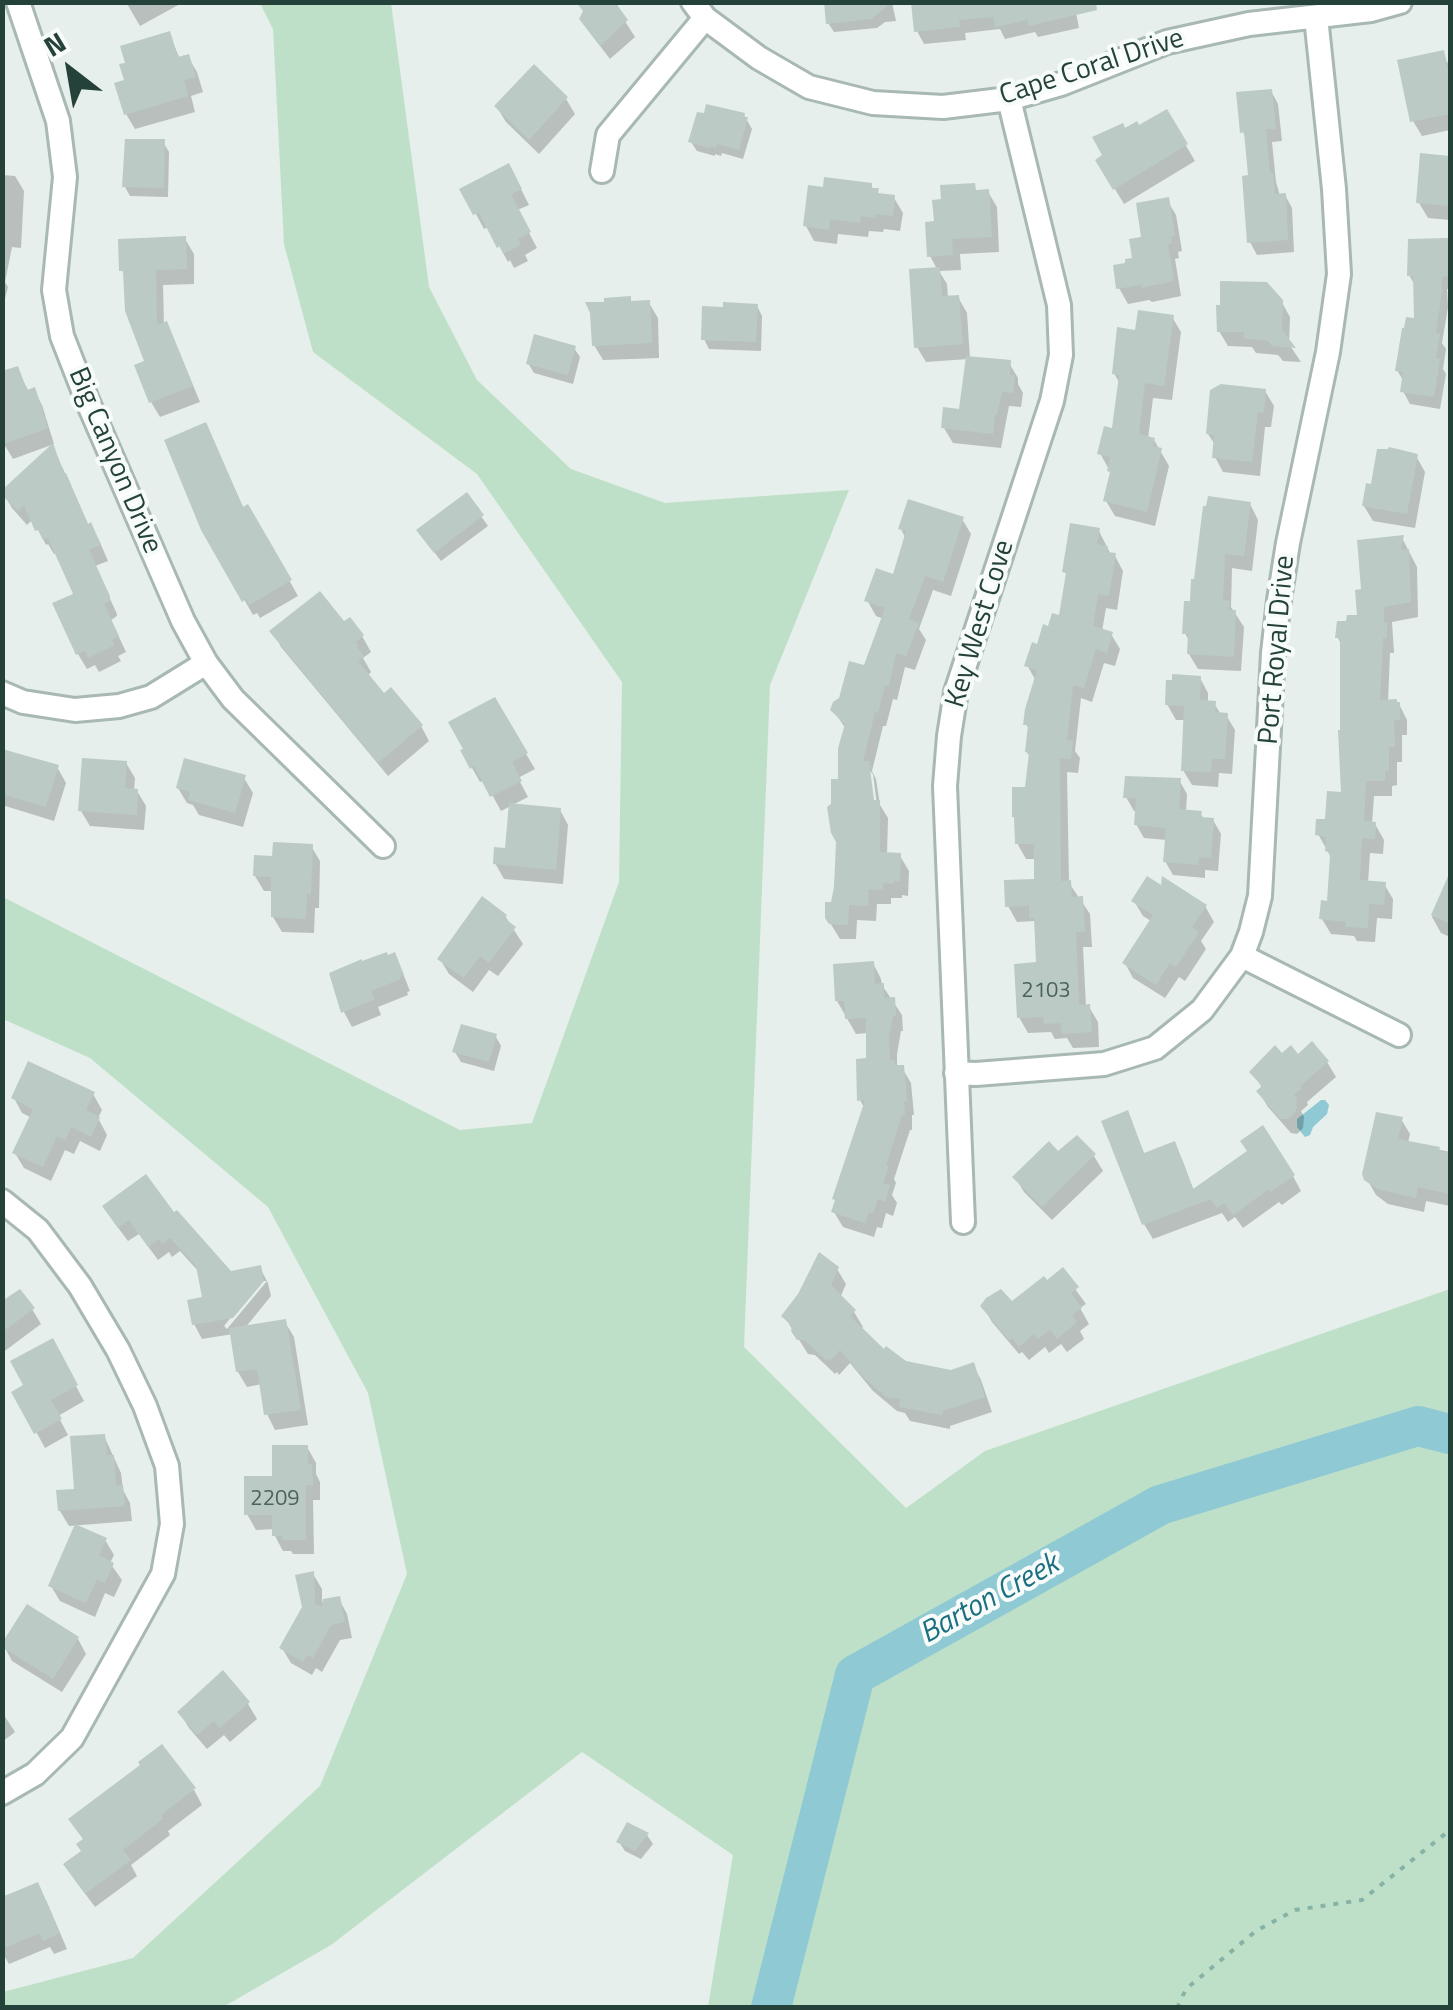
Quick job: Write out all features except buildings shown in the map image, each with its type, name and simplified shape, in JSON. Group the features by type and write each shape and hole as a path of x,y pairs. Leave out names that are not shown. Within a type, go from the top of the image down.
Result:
{"street":[{"name":"Big Canyon Drive","path":"18,2 58,121 65,177 54,290 62,336 87,400 183,621 206,662 233,699 383,846"},
{"name":"Cape Coral Drive","path":"699,10 759,58 809,87 874,102 944,107 1009,99 1061,84 1166,42 1249,24 1371,10 1400,2"},
{"path":"602,171 608,134 699,10"},
{"name":"Port Royal Drive","path":"956,1073 1104,1064 1155,1048 1202,1010 1242,956 1260,896 1279,600 1328,352 1338,274 1334,189 1316,17"},
{"name":"Key West Cove","path":"964,1222 945,786 949,736 956,692 1052,402 1060,355 1059,305 1009,99"},
{"path":"2,693 23,702 75,710 118,706 152,697 206,662"},
{"path":"1242,956 1399,1034"},
{"path":"2,1201 38,1230 80,1286 118,1350 145,1406 167,1466 172,1524 163,1574 72,1738 34,1774 2,1793"}],"path":[{"path":"1177,2008 1186,1989 1256,1931 1295,1910 1362,1900 1450,1830"}],"green space":[{"path":"260,3 391,3 429,287 477,380 571,469 665,503 849,490 770,685 744,1347 906,1508 985,1451 1450,1289 1450,2007 708,2007 733,1855 582,1752 331,1945 223,2007 3,2007 3,1992 133,1958 320,1786 407,1574 368,1393 268,1207 90,1058 3,1019 3,897 460,1130 532,1123 619,882 622,682 477,474 313,352 284,244 273,29"}],"water":[{"path":"1321,1100 1329,1105 1327,1114 1305,1137 1297,1127 1297,1119"}],"waterway":[{"name":"Barton Creek","path":"771,2008 855,1675 1160,1505 1418,1426 1450,1434"}]}
